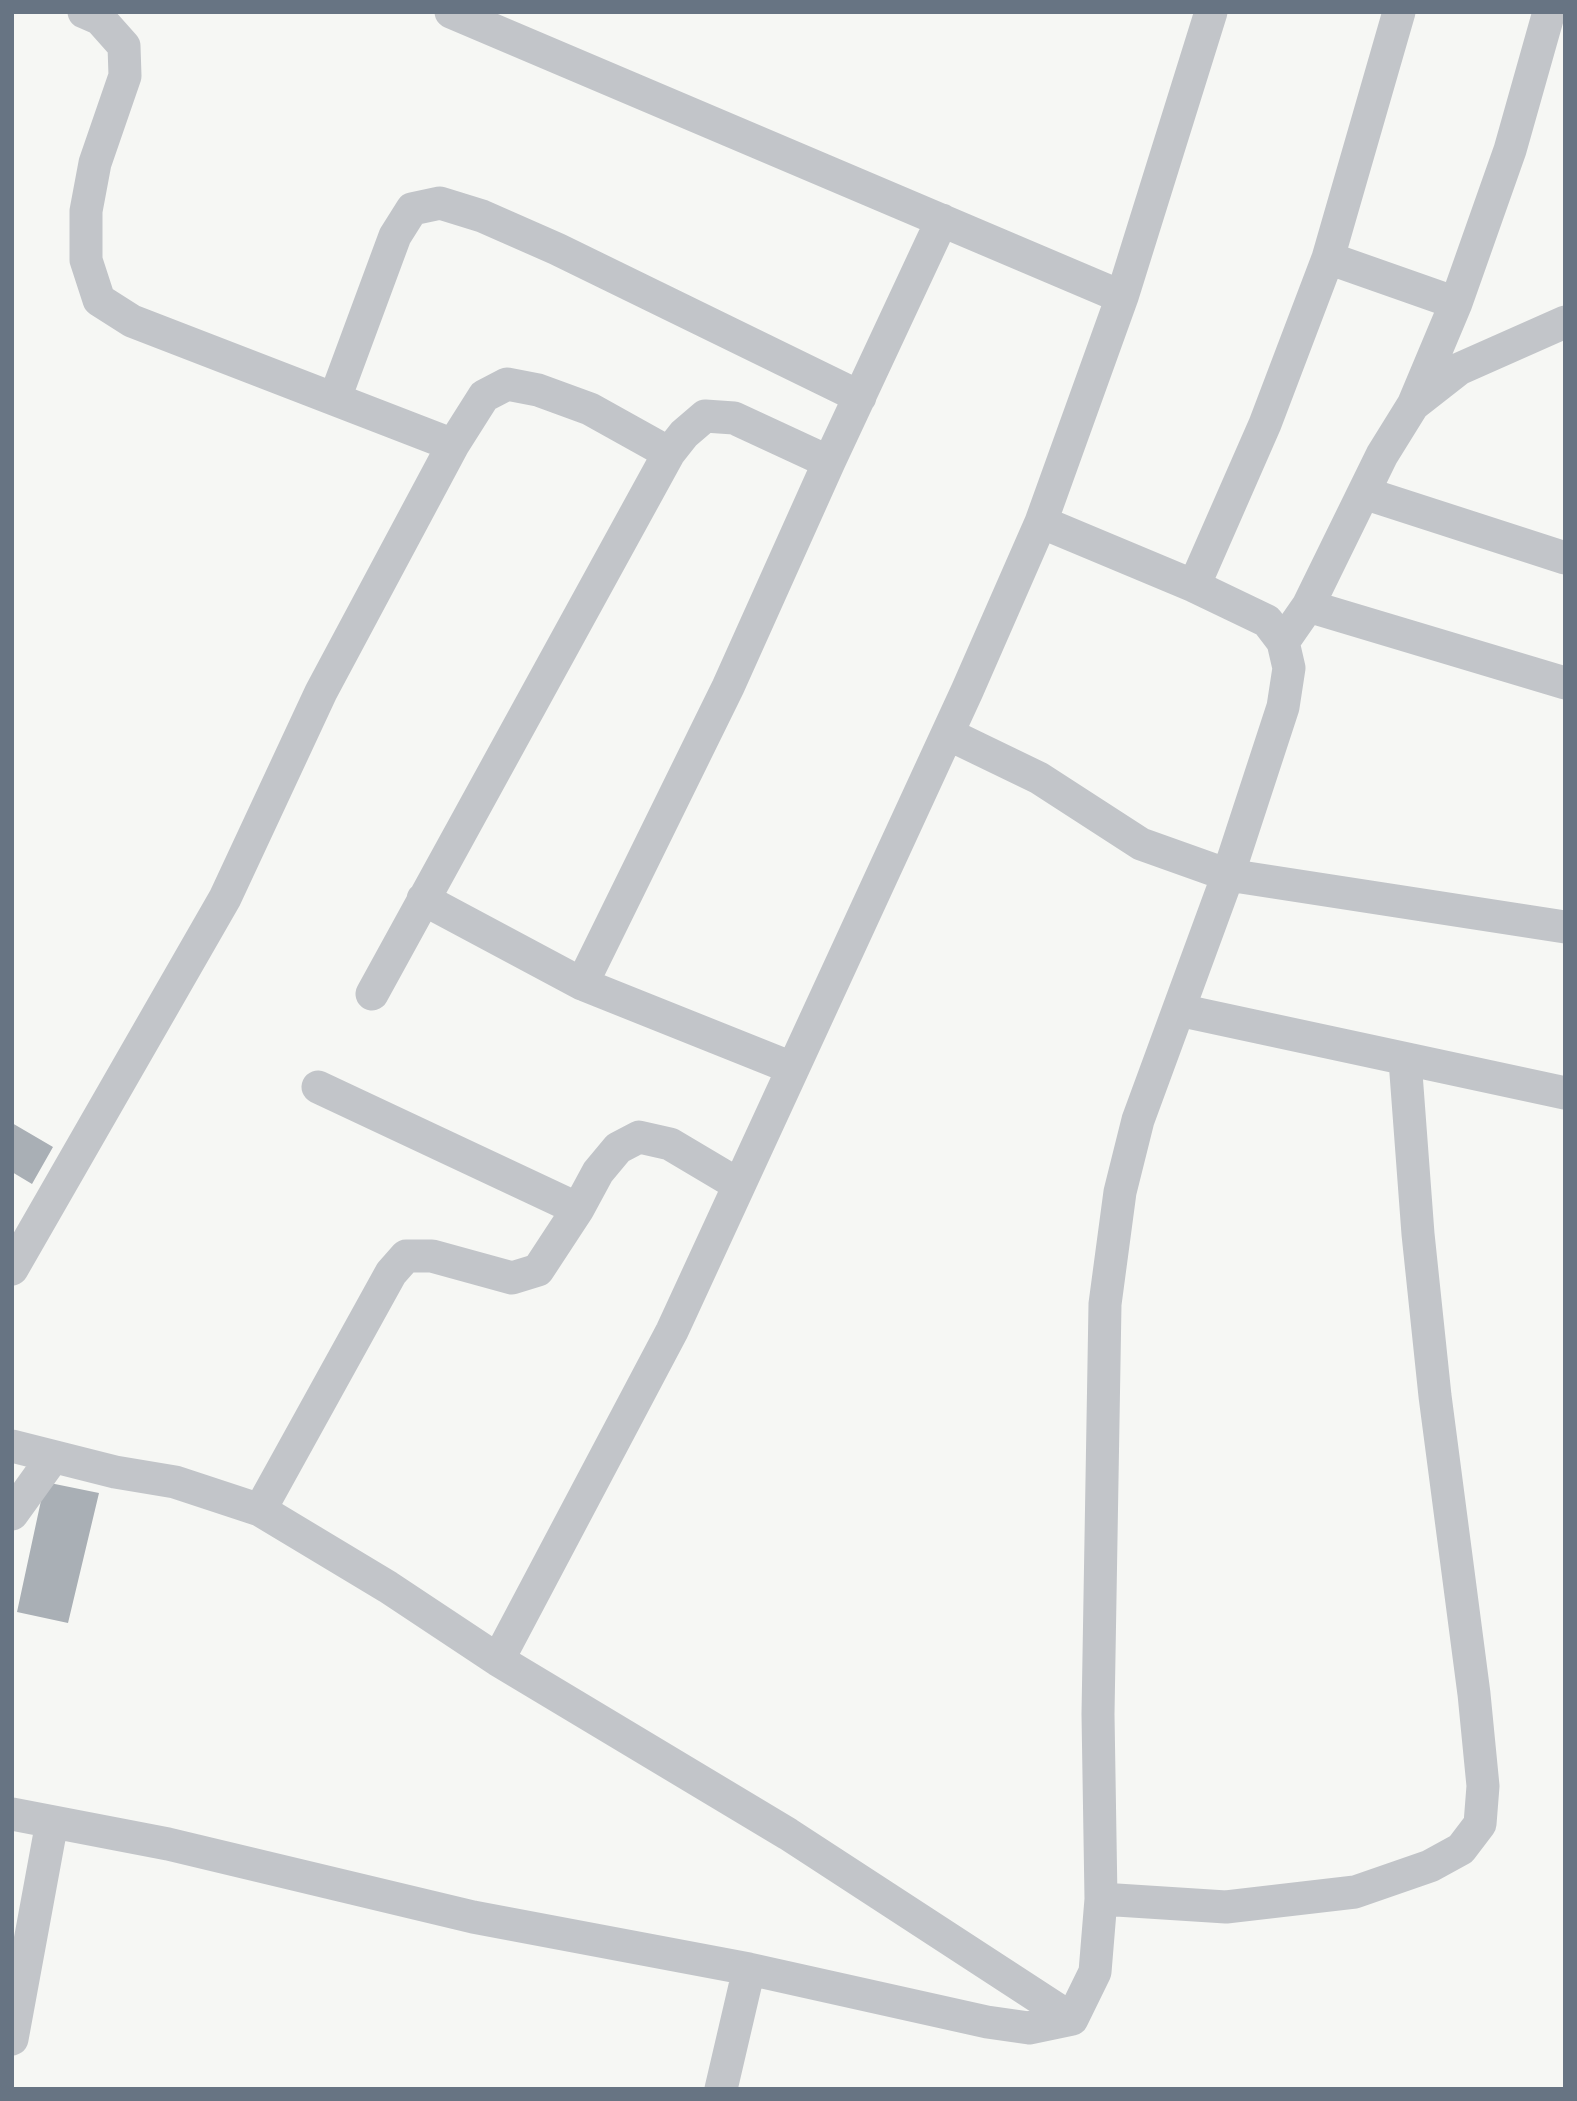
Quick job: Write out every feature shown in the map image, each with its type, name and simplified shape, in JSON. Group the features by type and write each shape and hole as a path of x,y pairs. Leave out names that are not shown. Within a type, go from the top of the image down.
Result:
{"street":[{"path":"83,12 100,19 124,46 125,76 95,163 86,211 86,260 99,300 132,321 453,446"},
{"path":"451,12 1122,297"},
{"path":"498,1660 672,1331 948,734 1041,522 1122,297 1211,12"},
{"path":"1194,586 1265,424 1328,258 1399,12"},
{"path":"1283,642 1308,606 1382,455 1413,405 1456,303 1510,150 1549,12"},
{"path":"335,398 395,236 412,209 440,204 482,216 557,249 860,397"},
{"path":"582,984 728,687 829,462 943,220"},
{"path":"1328,258 1456,303"},
{"path":"1413,405 1459,369 1565,322"},
{"path":"12,1269 225,898 320,692 453,446 484,396 507,384 538,390 590,409 669,453"},
{"path":"372,994 669,453 684,434 705,416 734,418 829,462"},
{"path":"1364,493 1565,558"},
{"path":"1041,522 1194,586 1267,621 1283,642 1289,668 1283,708 1228,875 1138,1120 1120,1192 1105,1304 1098,1714 1101,1899 1095,1972 1072,2019"},
{"path":"1308,606 1565,683"},
{"path":"948,734 1039,778 1141,844 1228,875 1565,927"},
{"path":"423,900 582,984 792,1068"},
{"path":"1179,1010 1565,1093"},
{"path":"1101,1899 1226,1907 1355,1892 1430,1866 1461,1849 1480,1824 1483,1786 1474,1694 1435,1395 1418,1234 1405,1060"},
{"path":"318,1087 578,1209"},
{"path":"260,1510 391,1273 406,1256 432,1256 512,1278 538,1270 578,1209 598,1172 618,1148 639,1137 670,1144 738,1185"},
{"path":"12,1446 115,1472 175,1482 260,1510 388,1587 498,1660 788,1834 1072,2019"},
{"path":"12,1514 53,1457"},
{"path":"12,1814 168,1844 473,1917 749,1969 1008,2025 1029,2028 1072,2019"},
{"path":"12,2039 51,1822"},
{"path":"721,2089 749,1969"}],"building":[{"path":"12,1123 53,1147 32,1184 12,1172"},
{"path":"45,1482 99,1493 68,1623 17,1612"}]}
